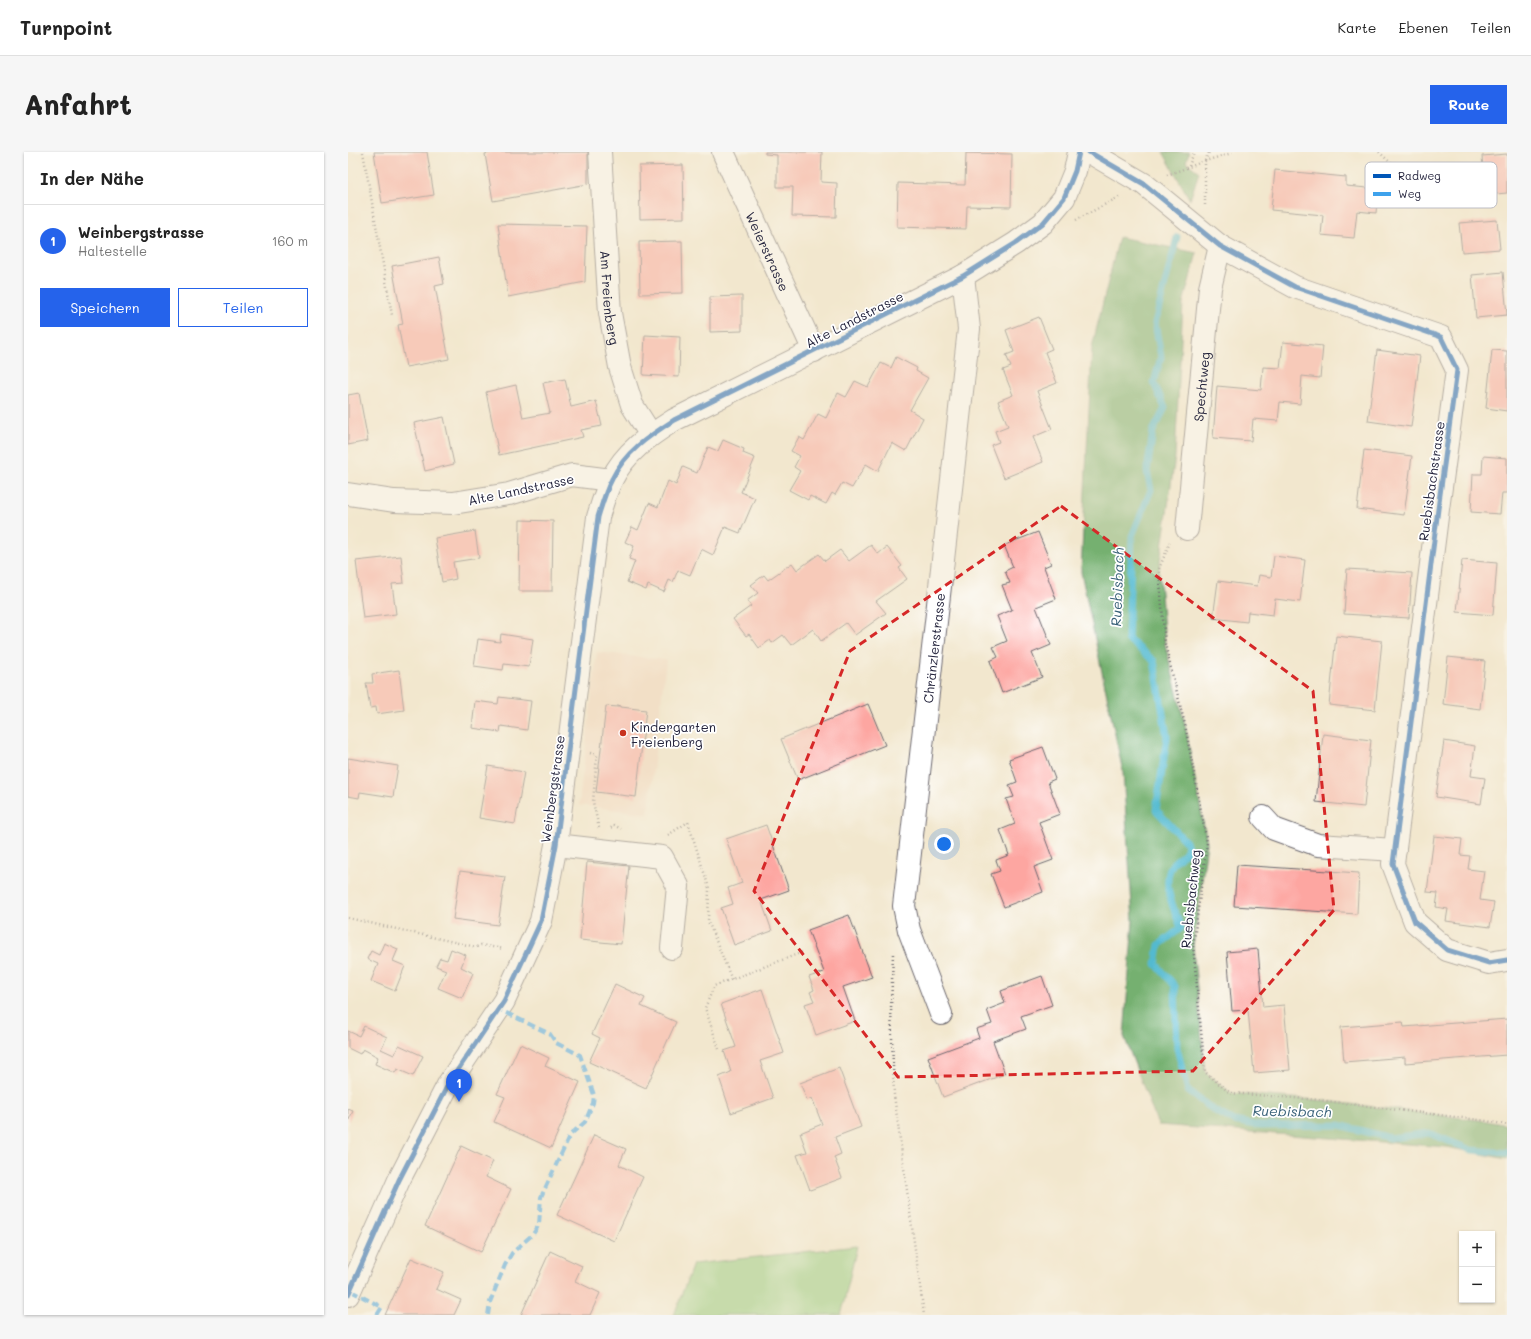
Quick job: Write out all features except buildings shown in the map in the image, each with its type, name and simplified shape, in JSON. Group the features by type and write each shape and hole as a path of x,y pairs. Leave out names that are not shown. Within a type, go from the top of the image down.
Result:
{"street":[{"name":"Am Freienberg","path":"600,152 610,313 620,367 632,405 651,434"},
{"name":"Weierstrasse","path":"723,152 814,351"},
{"name":"Alte Landstrasse","path":"348,494 394,501 453,503 509,494 572,475 611,480 623,460 651,434 674,420 963,276 1016,243 1043,223 1064,198 1075,171 1079,152"},
{"name":"Ruebisbachstrasse","path":"1089,152 1144,184 1212,239 1295,287 1440,337 1457,370 1393,864 1415,922 1447,950 1489,963 1507,960"},
{"name":"Spechtweg","path":"1187,529 1210,288 1212,239"},
{"name":"Chränzlerstrasse","path":"941,1014 909,930 904,906 969,329 963,276"},
{"name":"Weinbergstrasse","path":"348,1295 394,1190 440,1099 460,1065 504,1001 541,920 556,844 598,517 611,480"},
{"path":"1263,817 1274,829 1318,845 1395,850"},
{"path":"556,844 662,857 678,886 672,948"}],"path":[{"path":"363,152 392,315"},
{"path":"1189,167 1194,152"},
{"path":"1209,152 1205,161 1212,239"},
{"path":"1205,161 1235,152"},
{"path":"1379,152 1390,162"},
{"path":"348,918 476,947 481,945 526,953"},
{"path":"893,947 891,1008 894,1095 924,1315"},
{"path":"719,1049 705,1008 714,986 803,952"}],"highlighted area":[{"path":"1061,506 1313,691 1334,910 1193,1071 898,1077 754,891 850,651"}],"shaded area":[{"name":"Kindergarten Freienberg","path":"597,652 666,660 648,814 579,805"}],"green space":[{"path":"1163,152 1189,152 1186,162 1199,172 1190,200"},
{"path":"1119,237 1197,253 1183,303 1175,457 1159,569 1165,644 1185,725 1207,843 1193,946 1205,1072 1231,1093 1318,1100 1487,1121 1507,1125 1507,1159 1446,1147 1158,1125 1124,1036 1133,921 1123,772 1081,572 1092,347"},
{"path":"857,1246 841,1315 674,1315 693,1264"}],"waterway":[{"name":"Ruebisbach","path":"1177,237 1155,323 1161,357 1154,383 1165,408 1153,431 1147,471 1151,490 1132,536 1128,639 1154,661 1167,737 1156,810 1186,842 1188,847 1187,851 1172,865 1168,880 1168,888 1172,905 1181,928 1159,945 1156,964 1175,986 1177,1048 1188,1091 1215,1111 1234,1121 1260,1126 1339,1125 1391,1138 1429,1133 1471,1150 1507,1153"}],"marked path":[{"path":"488,1315 490,1302 505,1265 512,1253 533,1234 539,1225 541,1197 570,1135 585,1122 593,1103 594,1095 580,1055 556,1043 550,1034 498,1009"},
{"path":"351,1291 382,1307 377,1315"}],"cycle path":[{"path":"348,1295 399,1180 449,1083 504,1001 541,921 556,845 598,517 604,497 617,469 638,445 674,420 963,276 1016,243 1043,223 1064,198 1075,171 1079,152"},
{"path":"1089,152 1144,184 1220,246 1295,287 1441,337 1457,370 1393,864 1415,922 1447,950 1489,963 1507,960"}],"place":[{"name":"Kindergarten Freienberg","path":"623,733"},
{"name":"Weinbergstrasse","path":"459,1102"}]}
